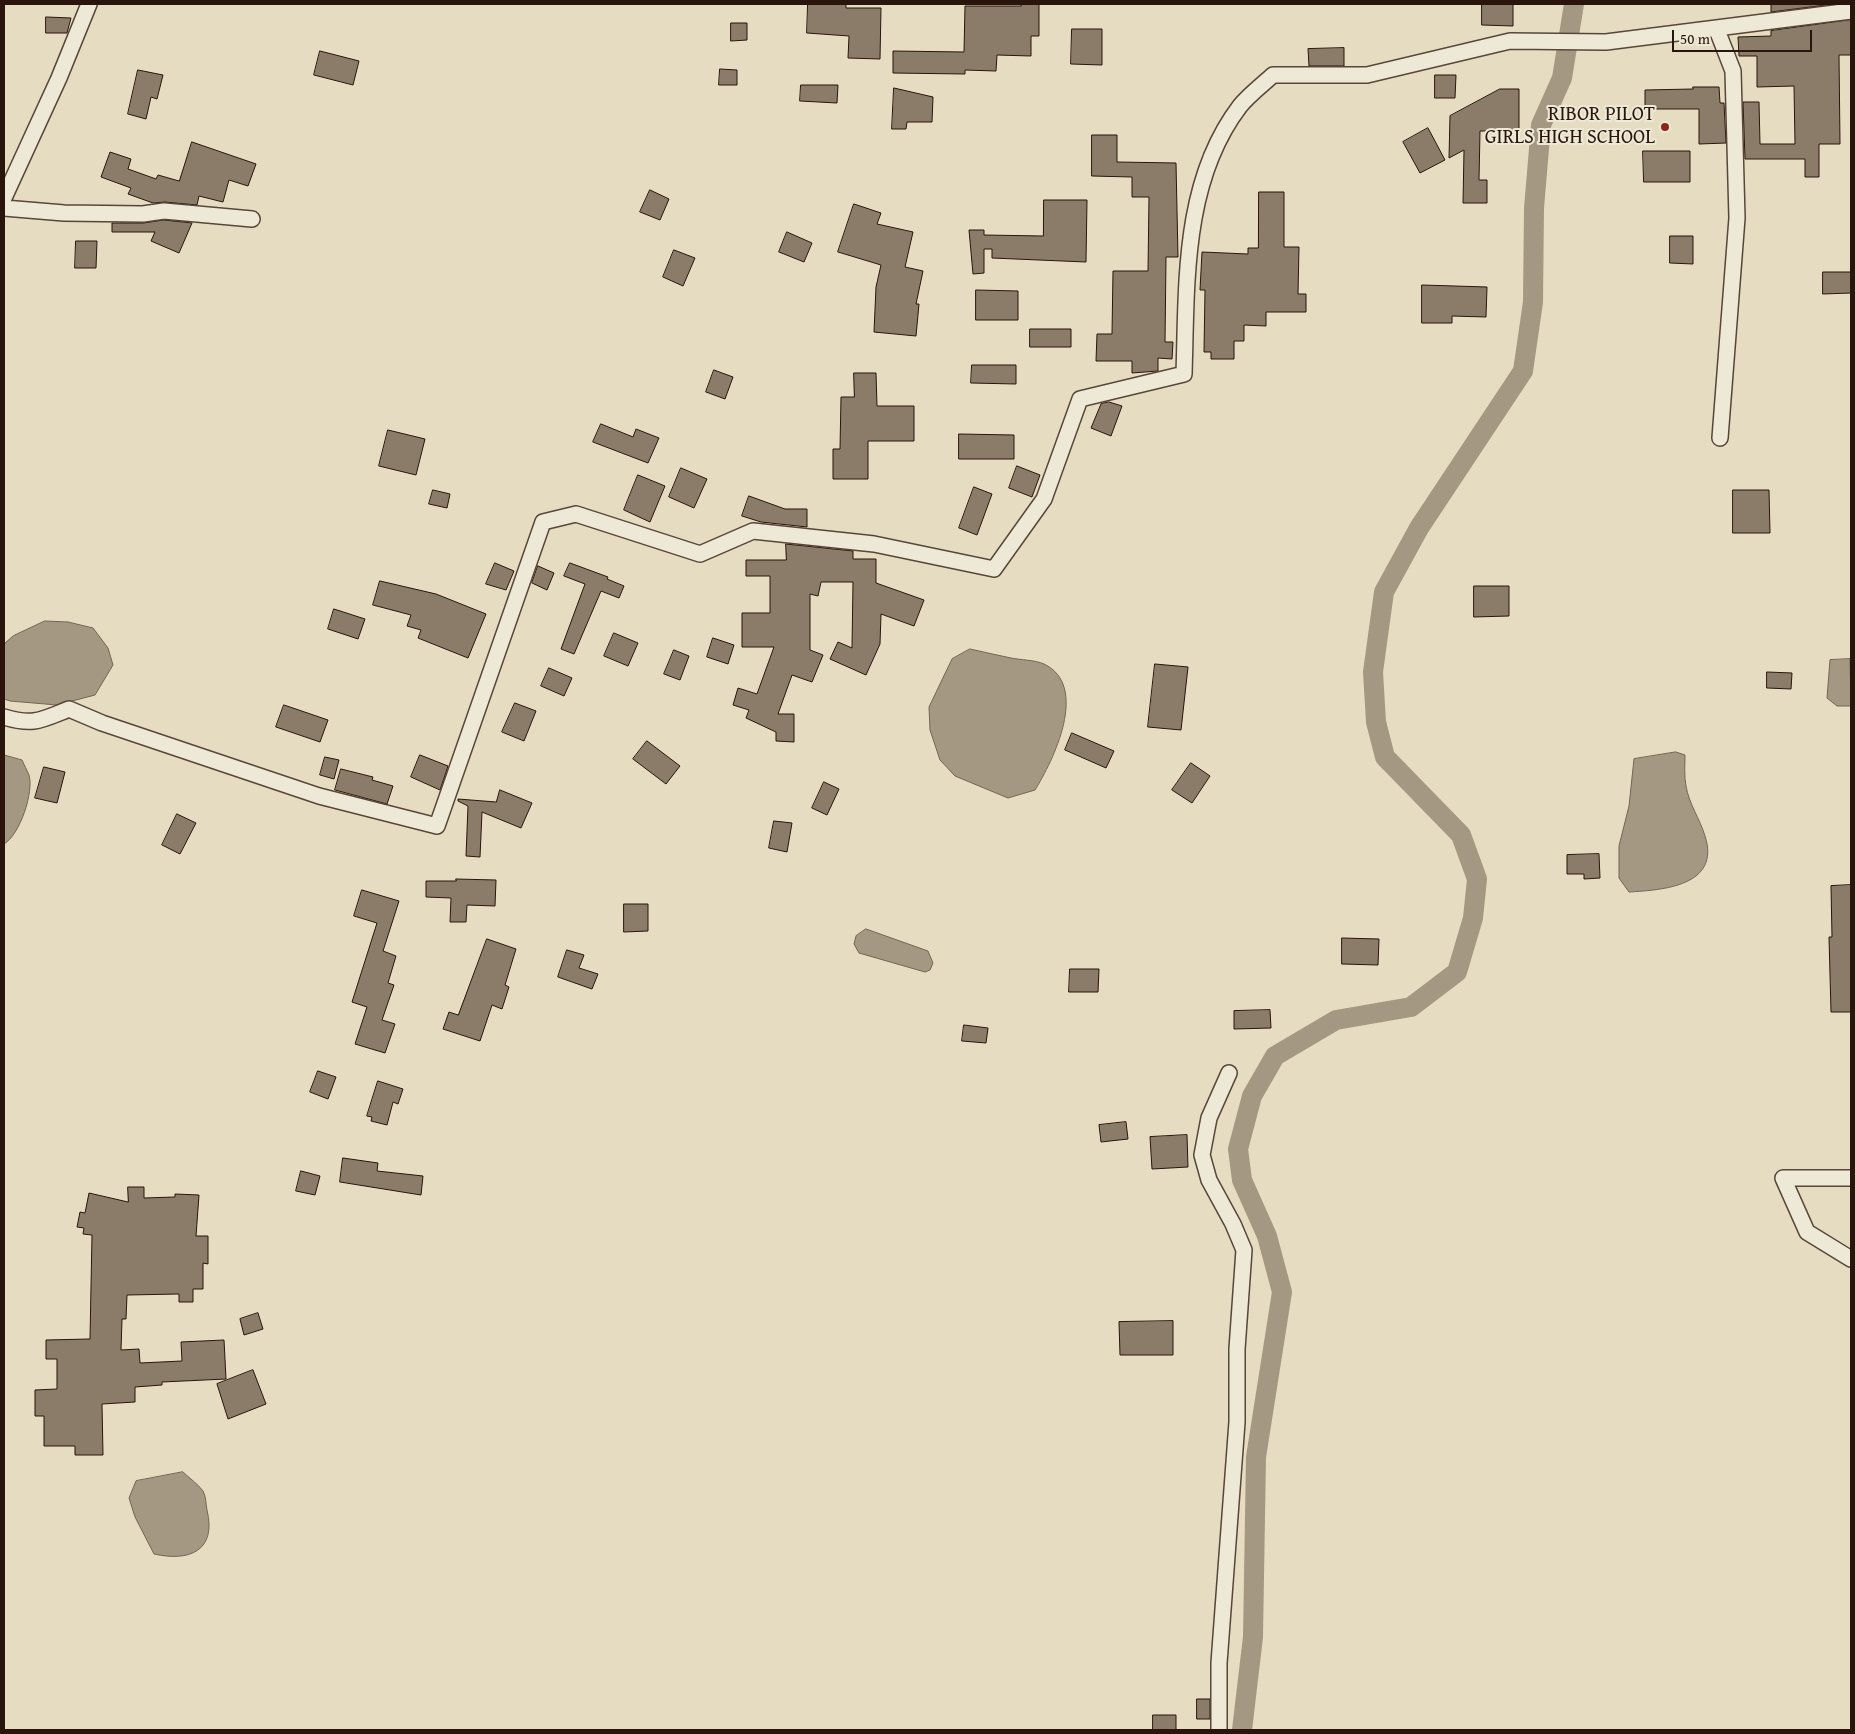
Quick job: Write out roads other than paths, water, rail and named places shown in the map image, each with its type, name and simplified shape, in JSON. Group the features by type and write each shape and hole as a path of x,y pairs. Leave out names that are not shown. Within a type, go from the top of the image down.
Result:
{"street":[{"path":"4,198 89,4"},
{"path":"4,717 24,723 41,720 69,709 102,723 319,796 437,826 543,522 576,514 700,554 753,531 874,544 994,569 1044,500 1080,399 1184,374 1189,246 1210,158 1240,106 1273,75 1367,75 1510,41 1606,42 1717,30 1851,11"},
{"path":"1717,30 1733,71 1737,218 1720,438"},
{"path":"4,208 64,213 143,214 164,211 252,219"},
{"path":"1219,1730 1219,1664 1236,1431 1237,1349 1244,1250 1233,1224 1209,1180 1202,1155 1209,1118 1229,1073"},
{"path":"1851,1178 1783,1178 1807,1232 1851,1259"}],"waterway":[{"path":"1242,1730 1253,1637 1256,1457 1282,1292 1267,1236 1242,1180 1238,1149 1252,1096 1275,1056 1336,1020 1411,1007 1457,972 1473,918 1477,879 1461,835 1385,757 1376,722 1373,672 1384,592 1419,528 1523,371 1533,302 1534,208 1541,125 1562,78 1574,4"}],"place":[{"name":"RIBOR PILOT GIRLS HIGH SCHOOL","path":"1665,127"}]}
